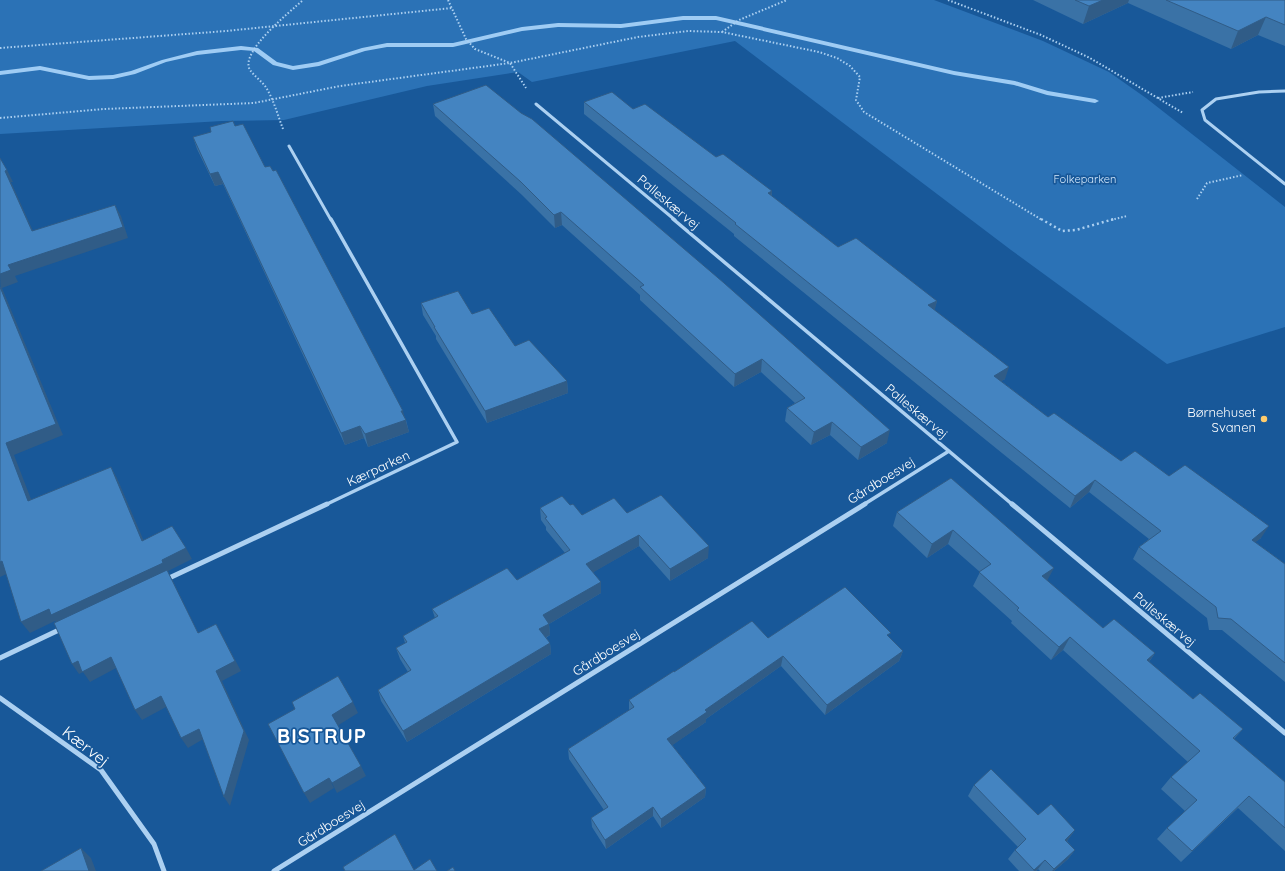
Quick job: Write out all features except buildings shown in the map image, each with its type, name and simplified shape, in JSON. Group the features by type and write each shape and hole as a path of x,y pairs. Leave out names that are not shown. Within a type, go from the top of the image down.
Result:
{"street":[{"path":"1285,91 1259,92 1216,99 1202,110 1205,120 1285,184"},
{"name":"Palleskærvej","path":"536,104 1285,733"},
{"name":"Kærparken","path":"164,580 457,442 289,146"},
{"name":"Gårdboesvej","path":"274,871 949,451"},
{"path":"0,658 64,628"},
{"name":"Kærvej","path":"0,698 101,770 154,844 164,871"}],"path":[{"path":"289,146 267,88 250,70 248,62 250,54 258,43 303,0"},
{"path":"448,0 466,39 475,49 510,63 536,104"},
{"path":"722,32 732,27 739,20 787,0"},
{"path":"948,0 1041,35 1090,58 1183,113 1205,120"},
{"path":"0,48 356,20 452,8"},
{"path":"0,118 104,109 254,103 340,86 510,63 638,37 688,31 722,32 819,52 837,58 850,66 860,77 856,100 864,112 1053,227 1062,231 1076,230 1127,216"},
{"path":"1197,199 1207,183 1266,169"}],"green space":[{"name":"Folkeparken","path":"0,0 934,0 1043,41 1109,72 1146,98 1285,207 1285,327 1167,364 1011,250 735,41 532,82 518,72 427,86 284,120 222,121 0,134"}],"waterway":[{"path":"0,73 40,68 89,78 113,77 133,73 164,61 197,53 241,48 256,49 275,64 293,68 319,64 364,49 387,45 453,45 522,29 558,25 621,26 683,18 716,18 954,73 1015,83 1047,93 1095,101"}],"place":[{"name":"Børnehuset Svanen","path":"1264,419"}],"district":[{"name":"BISTRUP","path":"322,736"}]}
